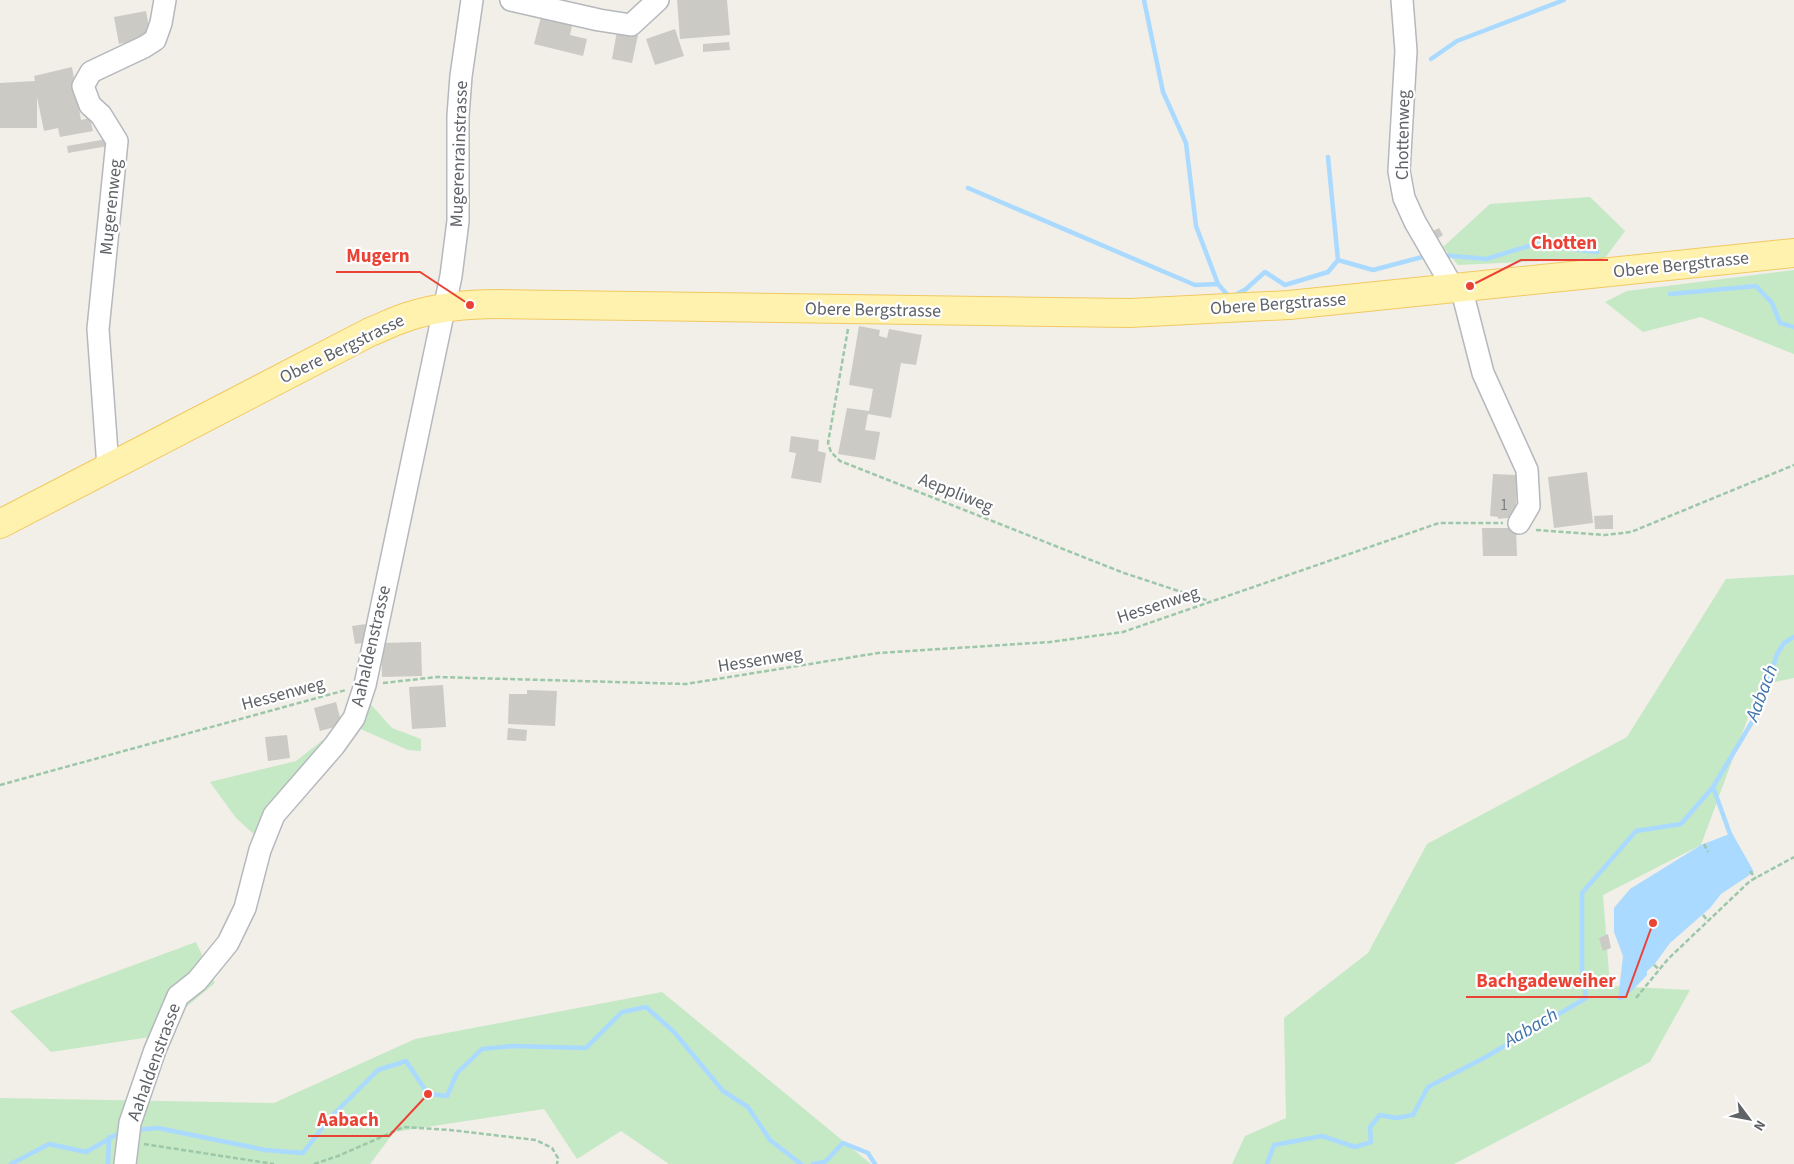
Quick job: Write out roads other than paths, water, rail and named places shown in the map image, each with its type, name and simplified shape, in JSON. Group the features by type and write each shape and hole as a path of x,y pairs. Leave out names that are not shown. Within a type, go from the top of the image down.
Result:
{"main road":[{"name":"Obere Bergstrasse","path":"0,524 370,332 410,316 445,307 479,304 1130,313 1289,305 1794,253"}],"street":[{"name":"Mugerenweg","path":"108,467 98,329 117,141 101,115 90,105 83,86 91,72 155,40 161,23 165,0"},
{"name":"Mugerenrainstrasse","path":"445,307 458,221 458,116 461,76 472,0"},
{"path":"511,0 599,20 631,25 658,0"},
{"name":"Chottenweg","path":"1402,0 1406,51 1399,171 1404,198 1415,222 1455,288 1483,373 1527,470 1529,506 1519,523"},
{"name":"Aahaldenstrasse","path":"125,1164 129,1132 155,1050 178,996 197,981 228,942 245,908 260,850 274,815 334,746 354,718 365,685 445,307"}],"water":[{"path":"1732,833 1754,872 1721,894 1710,908 1670,943 1654,965 1647,971 1647,975 1624,999 1618,1000 1623,956 1614,932 1614,908 1630,889 1701,845"}],"waterway":[{"path":"1144,0 1163,92 1186,143 1196,226 1218,284 1230,298 1246,289 1265,272 1285,285 1328,272 1338,260 1373,270 1426,256"},
{"path":"1431,59 1457,41 1564,0"},
{"path":"1328,157 1338,260"},
{"path":"968,188 1195,285 1218,284"},
{"path":"1442,255 1486,259 1535,244 1597,252"},
{"path":"1670,294 1756,286 1772,303 1780,323 1794,327"},
{"name":"Aabach","path":"1267,1164 1274,1145 1322,1136 1355,1147 1371,1142 1370,1127 1380,1115 1396,1118 1413,1115 1428,1087 1484,1058 1586,998 1582,968 1582,893 1636,831 1681,824 1713,787 1761,707 1777,654 1784,643 1794,637"},
{"path":"1713,787 1730,834"},
{"name":"Aabach","path":"135,1130 158,1128 265,1150 303,1153 328,1120 378,1070 406,1061 428,1094 447,1096 457,1073 482,1049 513,1046 586,1048 622,1012 646,1007 674,1032 723,1091 748,1107 770,1140 801,1164"},
{"name":"Aabach","path":"11,1164 49,1144 86,1152 123,1131"},
{"path":"108,1164 109,1137"},
{"name":"Aabach","path":"813,1164 825,1162 843,1143 868,1153 875,1164"}],"place":[{"name":"Chotten","path":"1470,286"},
{"name":"Mugern","path":"470,305"},
{"name":"Bachgadeweiher","path":"1653,923"},
{"name":"Aabach","path":"428,1094"}]}
